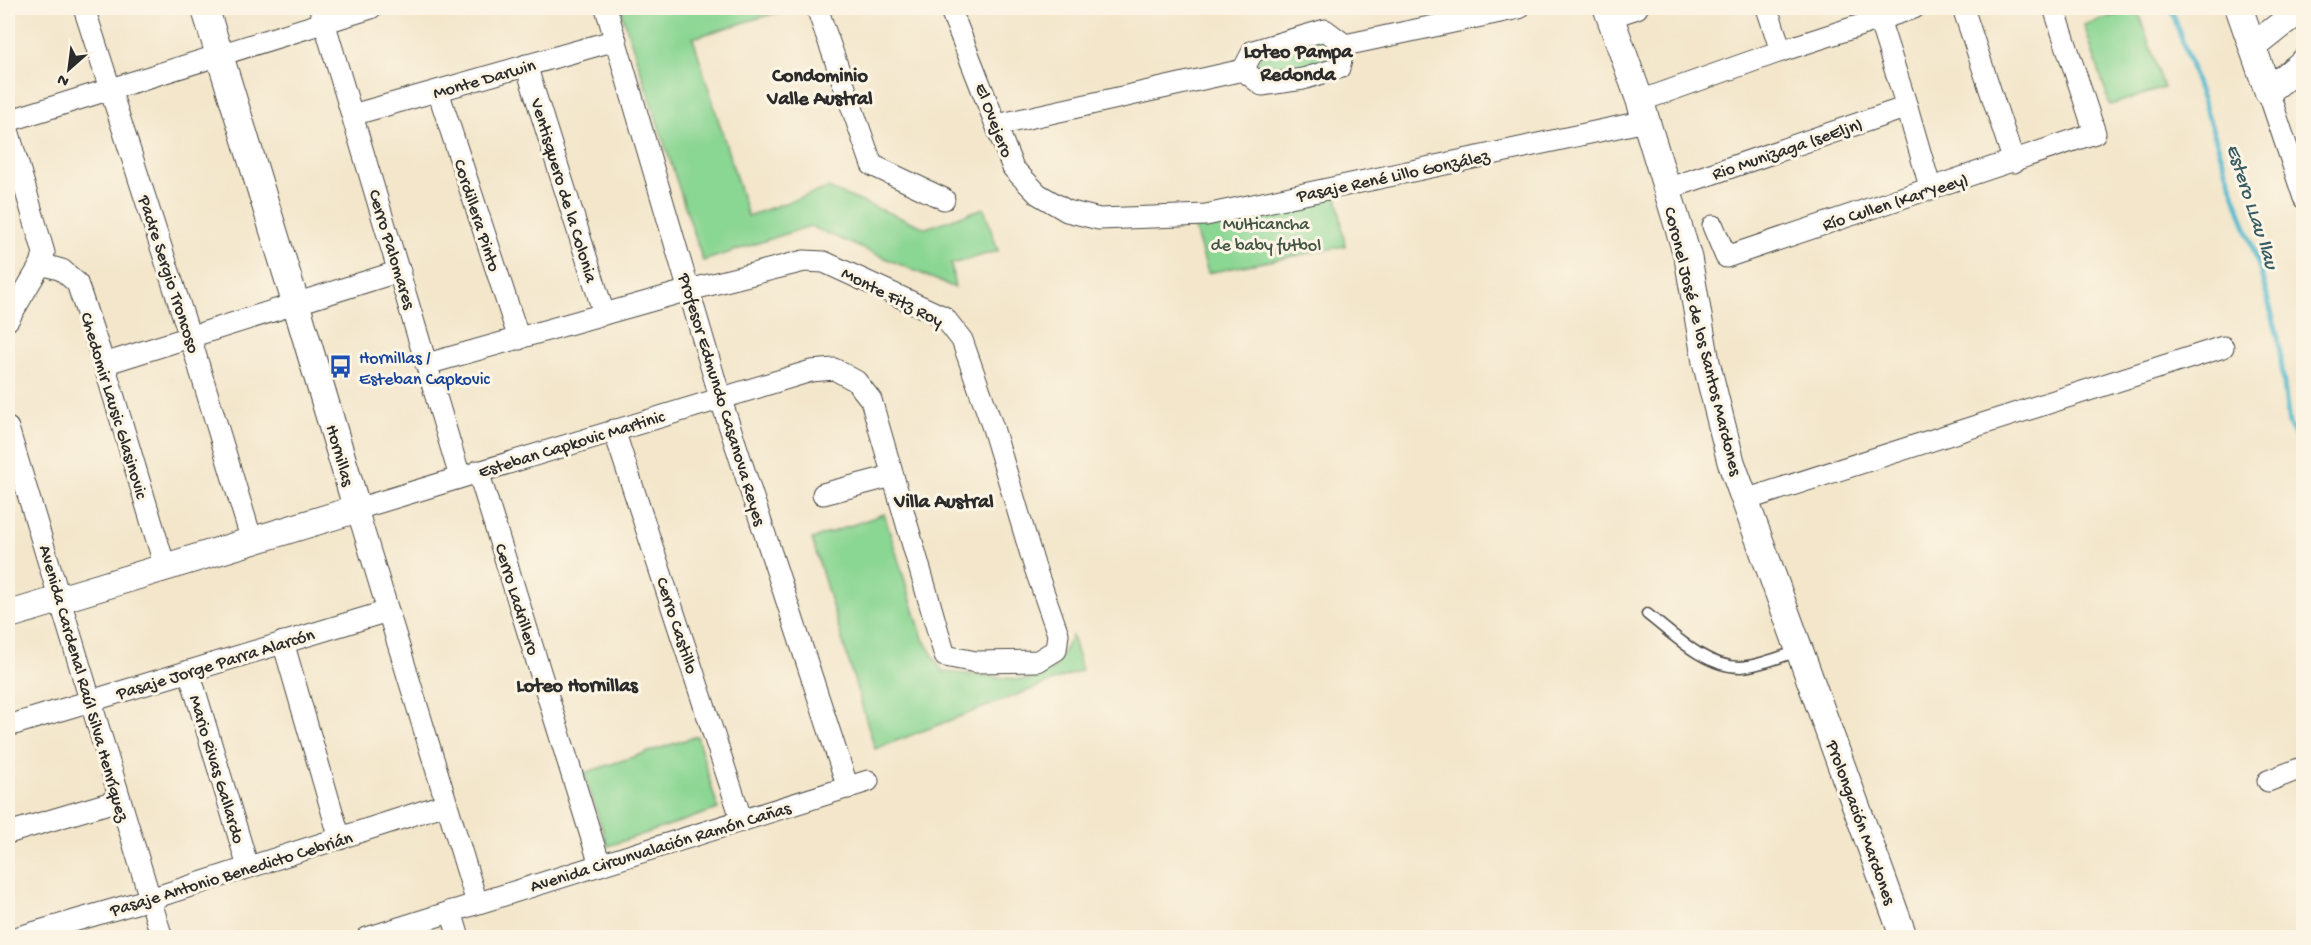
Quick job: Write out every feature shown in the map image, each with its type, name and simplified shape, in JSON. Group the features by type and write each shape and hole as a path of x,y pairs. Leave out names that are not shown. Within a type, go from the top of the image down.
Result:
{"street":[{"name":"Padre Sergio Troncoso","path":"84,8 190,337 252,541"},
{"name":"Hornillas","path":"205,8 477,903"},
{"path":"8,121 219,55 322,15 371,8"},
{"name":"Profesor Edmundo Casanova Reyes","path":"606,8 720,397 848,788"},
{"path":"817,8 872,165 944,199"},
{"name":"El Ovejero","path":"950,8 1013,168 1038,194 1067,211"},
{"path":"997,124 1243,70 1253,51 1325,30 1345,45 1519,8"},
{"path":"1608,12 1637,8"},
{"path":"1767,8 1781,51"},
{"name":"Pasaje René Lillo González","path":"1067,211 1099,219 1206,215 1643,111 1781,51 1868,17 1914,8"},
{"path":"1963,8 2014,162"},
{"name":"Río Cullen (Kar'Yeey)","path":"1713,226 1726,257 2095,133 2054,8"},
{"path":"2239,8 2303,196"},
{"path":"2253,47 2302,8"},
{"name":"Coronel José de los Santos Mardones","path":"1608,12 1643,111 1688,258 1706,362 1731,462 1820,706"},
{"name":"Cerro Palomares","path":"322,15 428,364 469,474"},
{"path":"1868,17 1907,107 1931,190"},
{"name":"Monte Darwin","path":"352,115 616,40"},
{"path":"1243,70 1262,85 1303,79 1339,68 1345,45"},
{"path":"2268,91 2304,62"},
{"name":"Ventisquero de la Colonia","path":"526,65 604,314"},
{"name":"Cordillera Pinto","path":"438,91 519,339"},
{"name":"Rio Munizaga (seEljn)","path":"1667,189 1907,107"},
{"path":"8,130 12,168 44,253 41,264 10,309"},
{"name":"Monte Fitz Roy","path":"428,364 689,290 804,261 824,262 944,317 962,340 993,428 1035,568 1058,634 1056,650 1038,661 976,662 945,656"},
{"name":"Chedomir Lausic Glasinovic","path":"41,264 62,270 77,283 104,364 165,567"},
{"path":"104,364 400,271"},
{"path":"1745,500 2223,347"},
{"name":"Esteban Capkovic Martinic","path":"8,615 720,397 811,371 834,369 856,381 871,400 945,656"},
{"name":"Avenida Cardenal Raúl Silva Henríquez","path":"8,428 17,488 61,599 89,701 162,938"},
{"name":"Cerro Castillo","path":"614,430 742,821"},
{"name":"Cerro Ladrillero","path":"469,474 600,865"},
{"path":"823,494 892,476"},
{"name":"Pasaje Jorge Parra Alarcón","path":"8,726 388,611"},
{"path":"283,642 339,839"},
{"name":"Mario Rivas Gallardo","path":"189,671 248,867"},
{"name":"Prolongación Mardones","path":"1820,706 1904,938"},
{"path":"2268,781 2304,767"},
{"name":"Avenida Circunvalación Ramón Cañas","path":"367,938 388,934 451,911 868,781"},
{"path":"8,833 119,800"},
{"name":"Pasaje Antonio Benedicto Cebrián","path":"15,938 150,899 446,804"},
{"path":"451,911 459,938"}],"lane":[{"path":"1647,614 1705,657 1727,665 1752,665 1800,651"}],"green space":[{"path":"620,8 792,8 693,38 748,216 828,188 926,228 984,208 998,251 951,264 955,288 810,226 703,261"},
{"path":"2137,8 2164,88 2110,105 2084,25"},
{"path":"1324,37 1338,53 1331,64 1270,80 1256,67 1260,53"},
{"name":"Multicancha de baby futbol","path":"1336,188 1345,246 1208,273 1193,223"},
{"path":"884,514 923,639 943,672 1028,680 1055,668 1072,636 1082,670 875,749 812,539"},
{"path":"697,736 718,809 608,846 584,773"}],"waterway":[{"name":"Estero LLau llau","path":"2171,8 2259,266 2278,337 2289,424 2304,452"}],"place":[{"name":"Hornillas / Esteban Capkovic","path":"341,367"}],"district":[{"name":"Loteo Pampa Redonda","path":"1298,62"},
{"name":"Condominio Valle Austral","path":"820,86"},
{"name":"Villa Austral","path":"944,500"},
{"name":"Loteo Hornillas","path":"577,684"}]}
